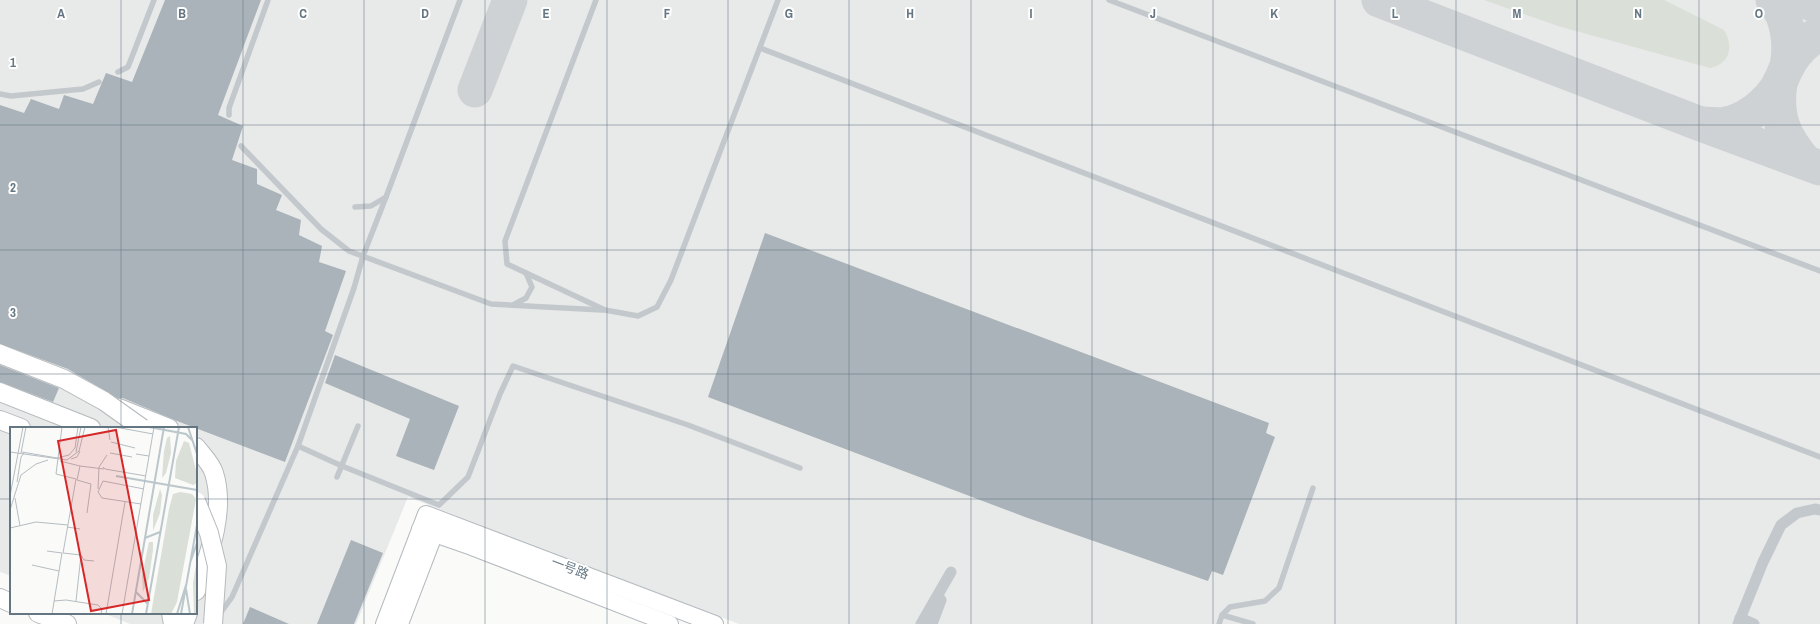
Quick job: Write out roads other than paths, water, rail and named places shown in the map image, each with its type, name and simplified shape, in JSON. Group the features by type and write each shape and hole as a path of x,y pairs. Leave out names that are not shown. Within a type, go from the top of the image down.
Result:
{"main road":[{"path":"0,354 64,379 104,401 141,427"},
{"path":"0,362 166,427"},
{"path":"0,392 88,427"},
{"path":"0,420 18,427"},
{"path":"197,448 214,472 217,490 214,535 207,563 197,588"},
{"path":"197,503 209,533 217,566 213,624"},
{"path":"384,624 430,524"},
{"path":"400,624 430,524"},
{"name":"一号路","path":"430,524 670,624"},
{"name":"一号路","path":"430,524 715,624"},
{"path":"0,598 10,603"},
{"path":"41,614 67,624"},
{"path":"171,614 173,624"},
{"path":"184,624 188,614"}],"street":[{"path":"1754,624 1739,621 1763,562 1781,525 1797,513 1815,509 1820,510"},
{"path":"921,624 951,572 932,624"}],"lane":[{"path":"118,72 128,67 154,0"},
{"path":"229,115 228,108 268,0"},
{"path":"213,624 237,586 298,446 354,288 363,256 460,0"},
{"path":"596,0 505,241 507,264 605,310"},
{"path":"241,146 322,230 349,251 491,304 605,310 638,316 657,308 671,280 778,0"},
{"path":"1110,0 1820,271"},
{"path":"760,48 1820,457"},
{"path":"0,94 11,96 83,89 99,82"},
{"path":"355,207 371,206 386,197"},
{"path":"513,305 526,298 532,287 526,272"},
{"path":"298,446 342,466 439,505 468,477 500,394 513,366 688,425 800,468"},
{"path":"337,477 358,426"},
{"path":"1219,624 1222,615 1230,607 1265,601 1279,588 1313,488"},
{"path":"1222,615 1253,624"}]}
